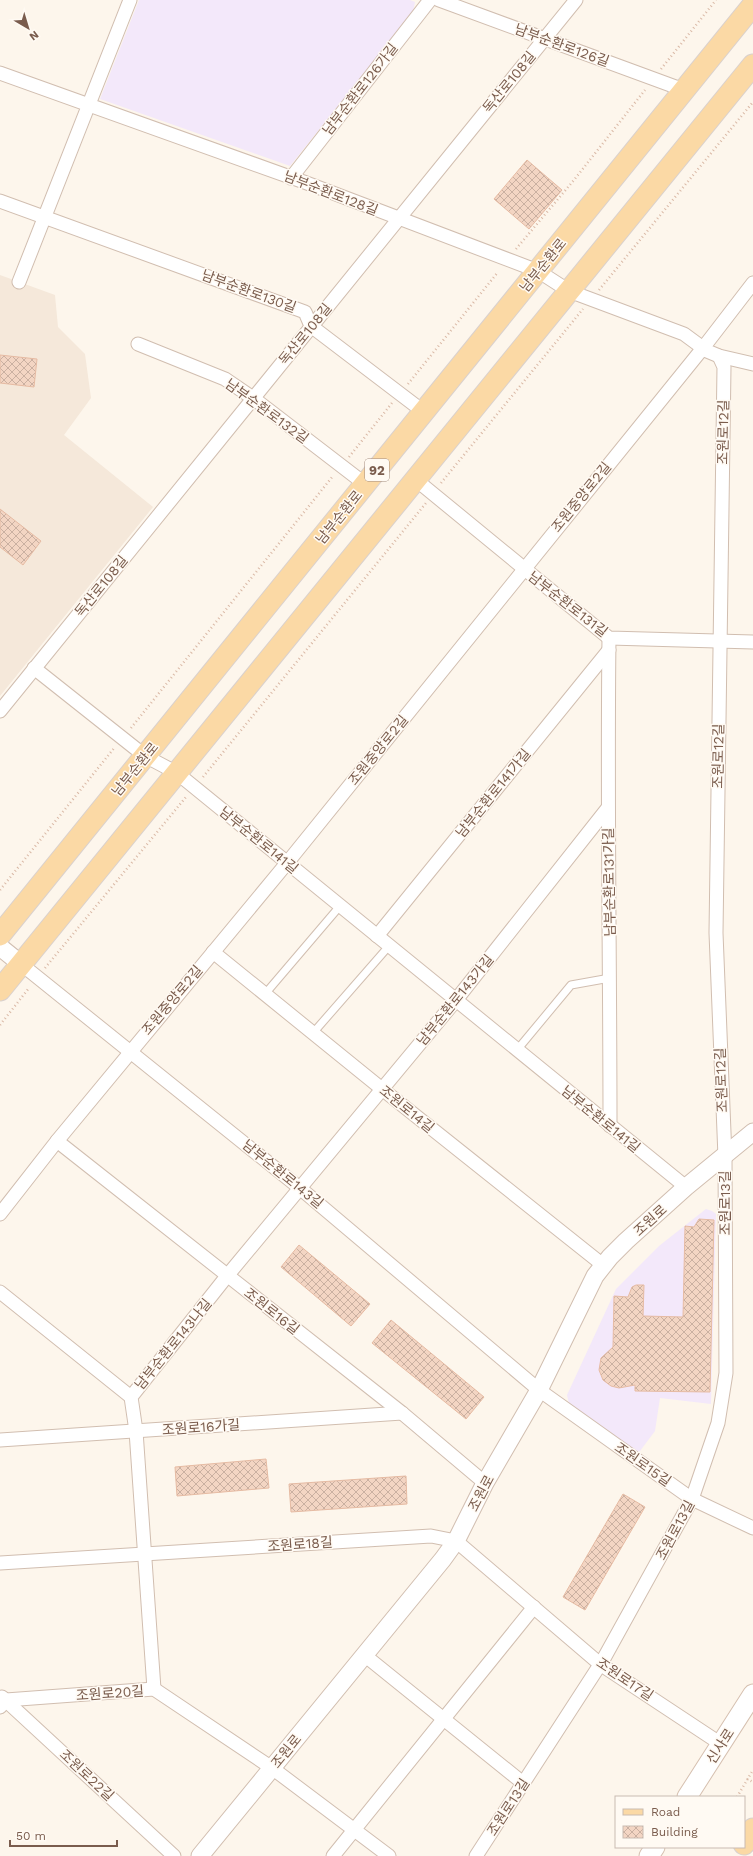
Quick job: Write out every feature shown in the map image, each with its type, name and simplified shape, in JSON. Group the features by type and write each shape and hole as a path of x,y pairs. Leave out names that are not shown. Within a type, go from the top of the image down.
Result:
{"main road":[{"name":"남부순환로","path":"0,935 753,5"},
{"name":"92","path":"0,990 753,64"},
{"name":"신사로","path":"688,1796 753,1694"},
{"path":"745,1842 753,1829"}],"street":[{"path":"18,282 45,218 130,0"},
{"name":"남부순환로126가길","path":"291,178 430,0"},
{"name":"남부순환로126길","path":"439,0 684,90"},
{"name":"독산로108길","path":"0,711 576,0"},
{"name":"남부순환로128길","path":"0,74 291,178 538,271 569,291 684,334 703,348 719,356 753,364"},
{"name":"남부순환로130길","path":"0,201 305,312 311,326 424,412"},
{"name":"조원중앙로2길","path":"0,1214 57,1141 287,863 523,568 703,348 753,283"},
{"name":"남부순환로132길","path":"138,344 225,379 253,398 365,484"},
{"name":"조원로12길","path":"719,356 724,367 716,933 725,1157"},
{"name":"남부순환로131길","path":"415,479 523,568 609,644 753,642"},
{"name":"남부순환로131가길","path":"609,644 607,809 610,978 610,1126"},
{"name":"남부순환로141가길","path":"377,936 609,644"},
{"name":"남부순환로141길","path":"34,668 145,756 177,773 686,1187"},
{"name":"남부순환로143가길","path":"301,1189 456,1000 607,809"},
{"path":"0,947 21,964"},
{"name":"조원로14길","path":"213,952 603,1265"},
{"name":"남부순환로143길","path":"21,964 301,1189 539,1390"},
{"name":"조원로","path":"200,1856 443,1559 456,1541 485,1483 539,1390 590,1286 603,1265 626,1241 686,1187 725,1157 753,1132"},
{"name":"조원로16길","path":"57,1141 402,1413 485,1483"},
{"name":"조원로13길","path":"476,1856 600,1664 692,1499 718,1423 726,1373 725,1157"},
{"name":"남부순환로143나길","path":"144,1554 136,1431 131,1397 227,1276 301,1189"},
{"path":"0,1292 131,1397"},
{"name":"조원로15길","path":"539,1390 692,1499 753,1528"},
{"name":"조원로16가길","path":"0,1440 402,1413"},
{"name":"조원로18길","path":"0,1563 431,1536 456,1541"},
{"name":"조원로17길","path":"456,1541 600,1664 721,1744"},
{"path":"144,1554 154,1690"},
{"path":"333,1856 534,1607"},
{"path":"362,1657 368,1658 523,1783"},
{"name":"조원로20길","path":"2,1701 154,1690 272,1768 389,1856"},
{"name":"조원로22길","path":"2,1701 174,1856"}],"lane":[{"path":"265,994 340,906"},
{"path":"313,1033 389,946"},
{"path":"517,1050 571,985 610,978"}],"path":[{"path":"516,249 574,180 716,0"},
{"path":"0,1025 753,102"},
{"path":"0,890 498,272"},
{"path":"738,1796 753,1770"},
{"path":"747,1779 753,1782"}],"shaded area":[{"path":"139,0 410,0 415,2 413,12 290,166 100,99"},
{"path":"0,275 55,295 58,327 85,354 91,398 64,435 153,507 0,696"},
{"path":"706,1209 716,1214 711,1404 660,1398 655,1431 637,1455 569,1404 567,1395 616,1289 659,1246"}],"building":[{"path":"527,160 562,190 529,229 494,199"},
{"path":"0,355 37,359 34,387 0,383"},
{"path":"0,509 41,541 23,565 0,547"},
{"path":"699,1219 714,1220 710,1392 635,1391 635,1385 619,1388 611,1386 603,1380 599,1370 601,1358 613,1347 614,1296 628,1297 632,1287 636,1285 644,1285 643,1316 683,1317 685,1226 694,1227"},
{"path":"299,1245 370,1304 351,1326 281,1267"},
{"path":"391,1320 484,1397 466,1419 372,1343"},
{"path":"266,1459 269,1488 177,1496 175,1467"},
{"path":"406,1476 407,1504 291,1512 289,1484"},
{"path":"623,1494 645,1507 585,1610 563,1597"}]}
